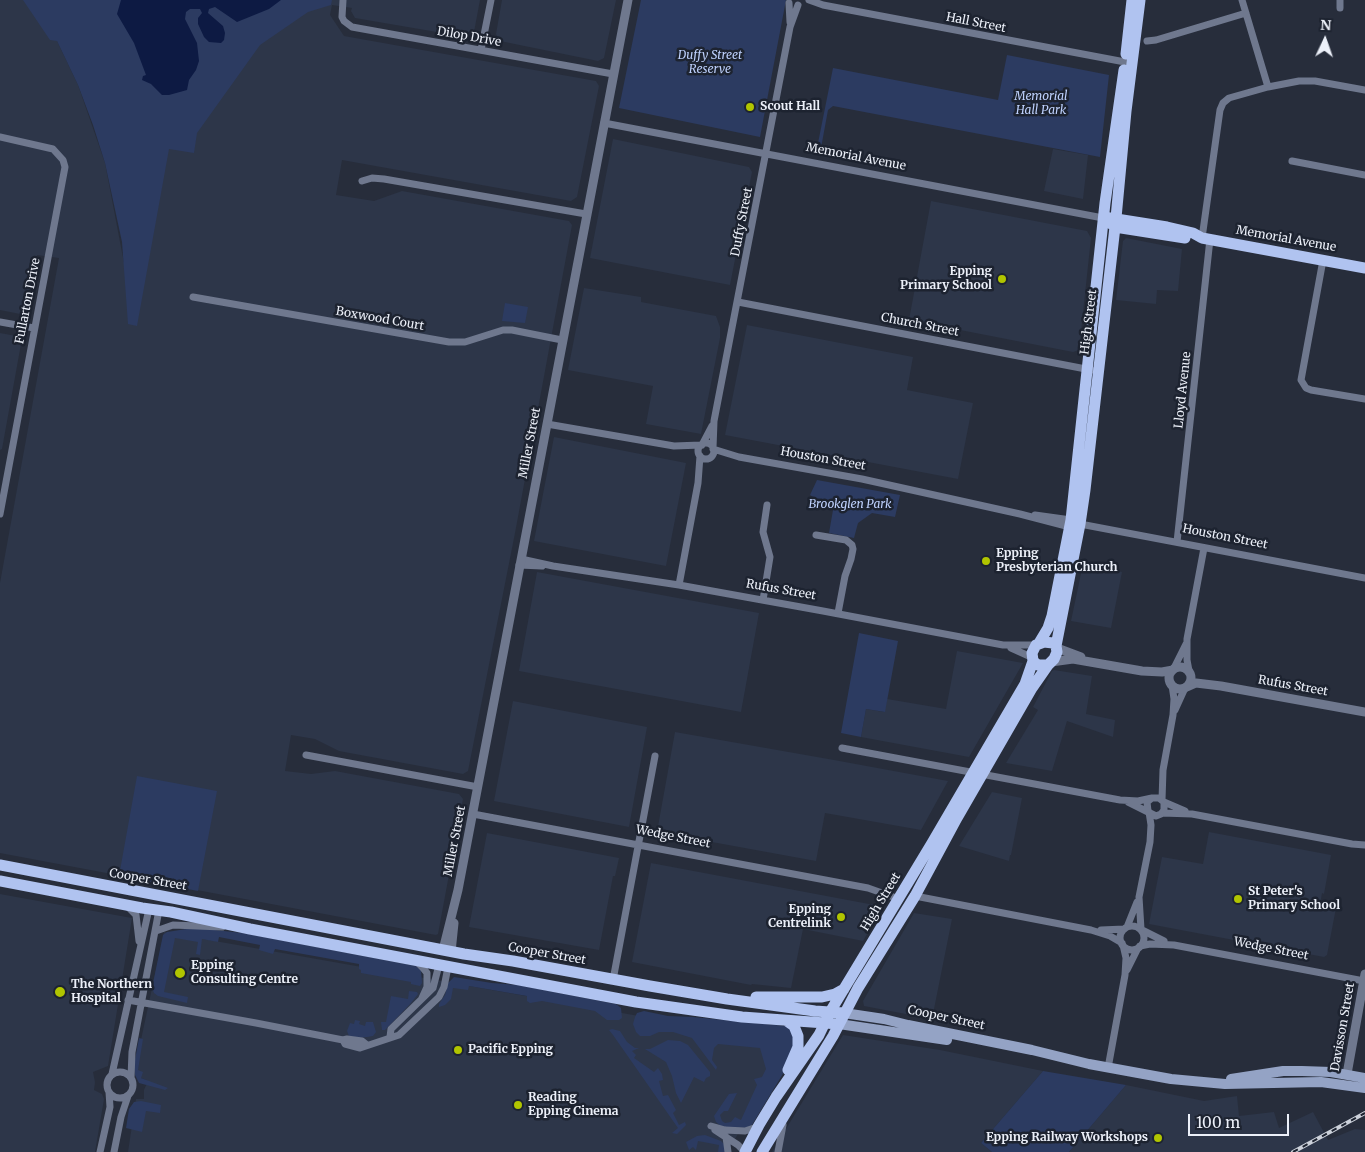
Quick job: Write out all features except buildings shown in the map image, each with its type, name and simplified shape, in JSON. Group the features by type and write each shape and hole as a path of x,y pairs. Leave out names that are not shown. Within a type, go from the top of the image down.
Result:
{"main road":[{"name":"High Street","path":"1093,370 1103,218 1132,0"},
{"name":"High Street","path":"1057,647 1093,370 1115,222 1140,0"},
{"name":"Memorial Avenue","path":"1103,218 1115,222 1167,227 1206,238 1365,268"},
{"name":"High Street","path":"1038,644 1048,628 1052,616 1074,524"},
{"path":"1049,642 1057,647 1056,655 1050,663 1038,665 1032,659 1038,644 1049,642"},
{"name":"High Street","path":"761,1152 915,896 977,773 1025,684 1032,659"},
{"name":"High Street","path":"744,1149 825,1024 830,1012 977,773 1050,663"},
{"name":"Cooper Street","path":"0,865 447,951 514,961 613,980 815,1011 884,1019 1108,1068 1195,1082 1239,1084 1365,1078"},
{"name":"Cooper Street","path":"0,881 224,922 250,929 636,1002 693,1011 787,1021 839,1024 913,1034 1089,1064"},
{"path":"154,910 157,896"},
{"name":"Wedge Street","path":"901,896 915,896"},
{"path":"444,966 447,951"},
{"path":"613,980 628,988 634,994 636,1002"},
{"path":"727,998 816,997 831,995 844,989"},
{"path":"776,1097 798,1048 798,1036 794,1026 787,1021"},
{"name":"Cooper Street","path":"1346,1079 1365,1088"}],"street":[{"name":"Dilop Drive","path":"343,0 342,17 352,27 613,74"},
{"path":"481,50 491,0"},
{"name":"Miller Street","path":"447,951 628,0"},
{"name":"Hall Street","path":"809,0 823,5"},
{"path":"1242,0 1268,87 1299,81 1314,81 1365,90"},
{"name":"Hall Street","path":"789,2 792,6 800,3 823,5 1125,62"},
{"name":"Duffy Street","path":"789,2 790,27"},
{"name":"Duffy Street","path":"713,448 714,420 790,27 800,3"},
{"path":"1147,41 1246,13"},
{"name":"Lloyd Avenue","path":"1177,542 1220,110 1223,103 1229,98 1268,87"},
{"name":"Memorial Avenue","path":"604,123 1103,218"},
{"name":"Fullarton Drive","path":"0,137 53,149 63,160 65,167 0,514"},
{"path":"1292,161 1365,175"},
{"path":"362,181 372,178 384,179 586,214"},
{"path":"1322,260 1301,375 1302,385 1311,390 1365,399"},
{"name":"Boxwood Court","path":"193,297 449,342 465,342 503,330 512,330 562,340"},
{"name":"Church Street","path":"738,302 1093,370"},
{"path":"0,322 34,328"},
{"name":"Duffy Street","path":"702,445 714,420"},
{"name":"Houston Street","path":"547,424 674,446 704,457 739,458 862,480 1020,514 1365,578"},
{"path":"707,444 713,448 713,454 704,457 698,451 702,445 707,444"},
{"name":"Houston Street","path":"674,446 702,445"},
{"name":"Houston Street","path":"713,448 739,458"},
{"path":"678,585 704,457"},
{"path":"0,467 8,468"},
{"path":"762,600 770,557 763,532 767,505"},
{"path":"816,534 846,540 852,545 851,559 845,576 838,613"},
{"path":"1173,715 1191,680 1187,660 1187,640 1204,548"},
{"name":"Rufus Street","path":"520,562 678,585 838,613 1003,645 1038,644"},
{"path":"1150,842 1165,808 1163,801 1163,770 1174,699 1169,676 1187,640"},
{"name":"Rufus Street","path":"1003,645 1032,659"},
{"path":"1057,647 1090,661"},
{"path":"1050,663 1073,659 1142,671 1162,672 1184,667 1190,672"},
{"path":"1142,671 1178,689 1186,687"},
{"name":"Rufus Street","path":"1190,672 1220,686"},
{"name":"Rufus Street","path":"1186,687 1196,683 1220,686 1364,712"},
{"path":"842,748 1120,800 1138,801 1152,798 1192,814"},
{"path":"306,754 478,787"},
{"path":"613,980 655,756"},
{"path":"1108,1068 1125,975 1126,958 1120,936 1126,928 1139,897 1150,842 1151,825 1147,802 1152,798 1163,770"},
{"path":"1120,800 1153,815 1192,814 1363,846"},
{"name":"Wedge Street","path":"473,814 868,888 901,896"},
{"name":"Wedge Street","path":"915,896 1091,930 1110,936 1122,944"},
{"path":"1125,975 1144,940 1141,930 1139,897"},
{"path":"125,905 133,911 137,918 140,949"},
{"path":"114,1152 121,1117 128,1096 133,1088 131,1078 132,1052 156,931 154,910"},
{"path":"100,1152 109,1115 110,1100 107,1082 112,1074 140,949 154,910"},
{"path":"156,931 168,926 182,924 250,929"},
{"path":"1126,928 1134,926 1141,930"},
{"name":"Wedge Street","path":"1091,930 1126,928"},
{"name":"Wedge Street","path":"1141,930 1174,945"},
{"path":"1122,944 1130,949 1139,947"},
{"name":"Wedge Street","path":"1139,947 1150,944 1174,945 1364,977"},
{"path":"414,960 427,973 427,987 422,998"},
{"path":"128,1000 343,1040 362,1041 367,1045 377,1044 390,1037 399,1035 439,997 444,987 444,966"},
{"path":"390,1037 391,1029 433,988 444,966"},
{"name":"Davisson Street","path":"1346,1079 1364,977"},
{"path":"112,1074 122,1072 131,1078"},
{"path":"108,1092 115,1097 124,1098 128,1096"},
{"path":"778,1152 786,1112"},
{"path":"759,1125 752,1130 745,1131 725,1130 711,1126 744,1149 761,1152"},
{"path":"726,1137 728,1152"}],"shaded area":[{"path":"0,0 480,0 474,32 466,37 355,18 351,11 352,8 332,5 330,15 344,36 596,81 599,86 577,197 571,201 342,160 336,195 374,201 402,191 569,221 572,225 515,533 468,771 463,774 339,751 315,739 291,735 285,771 311,774 335,771 459,794 463,799 438,934 0,853 0,583 59,258 37,255 28,309 20,314 0,310","holes":["57,41 100,65 136,326 105,163 78,85"]},
{"path":"121,0 281,0 269,9 237,22 215,7 209,9 208,13 223,26 225,33 224,40 221,43 209,42 204,37 198,24 198,18 202,13 200,9 190,9 186,12 185,19 197,43 199,61 196,70 189,80 187,90 162,95 151,84 142,80 143,76 146,75 134,43 117,14"},
{"path":"502,0 616,0 604,58 598,61 500,41 496,34"},
{"path":"613,139 749,167 752,172 730,285 590,258"},
{"path":"1053,149 1088,155 1083,199 1044,191"},
{"name":"Epping Primary School","path":"931,201 1087,231 1091,238 1079,350 1073,352 909,320"},
{"path":"1126,238 1182,249 1178,291 1157,290 1156,304 1116,300 1123,241"},
{"path":"584,288 641,297 641,302 716,316 720,327 720,338 701,434 646,424 653,386 568,370"},
{"path":"747,325 913,357 907,390 973,403 958,479 725,435"},
{"path":"0,333 16,336 21,344 2,449 0,450"},
{"path":"554,437 686,463 666,566 534,541"},
{"path":"1083,564 1122,572 1111,628 1071,621"},
{"path":"537,572 759,613 741,712 519,671"},
{"path":"957,651 1023,663 969,757 861,737 866,709 884,712 887,699 946,709"},
{"path":"1054,670 1092,676 1086,714 1115,720 1113,737 1067,721 1052,771 1006,763 1038,710 1033,707"},
{"path":"513,701 647,727 629,827 494,801"},
{"path":"675,732 948,781 921,830 825,813 816,861 657,832"},
{"path":"992,792 1022,798 1009,861 959,846"},
{"name":"St Peter's Primary School","path":"1209,832 1331,855 1324,894 1322,893 1320,905 1336,908 1327,955 1324,957 1149,924 1162,857 1203,864"},
{"path":"487,833 619,858 615,876 613,876 599,950 469,927"},
{"path":"651,863 869,904 884,905 863,941 803,929 791,988 751,985 632,962"},
{"name":"The Northern Hospital","path":"0,894 132,918 108,1066 93,1072 94,1090 102,1094 104,1099 95,1152 0,1152"},
{"path":"914,913 952,919 932,1019 864,1006 863,1001"},
{"name":"Pacific Epping","path":"164,932 769,1039 783,1060 727,1152 128,1152 136,1099 144,1099 144,1090 148,1081 141,1078 135,1068"},
{"path":"843,1035 940,1050 1043,1071 981,1143 992,1152 772,1152"},
{"path":"1126,1085 1204,1101 1237,1096 1239,1116 1274,1112 1279,1128 1313,1112 1328,1140 1355,1129 1365,1130 1365,1152 1069,1152"}],"green space":[{"path":"23,0 332,0 331,5 308,12 260,45 197,133 194,153 169,149 137,326 128,324 122,242 105,163 93,125 78,85 57,41 50,40"},
{"name":"Duffy Street Reserve","path":"641,0 786,0 760,137 619,108"},
{"name":"Memorial Hall Park","path":"1007,55 1109,75 1100,157 833,106 828,110 821,148 817,148 833,68 998,100"},
{"path":"505,303 528,307 525,323 502,321"},
{"name":"Brookglen Park","path":"817,480 900,495 895,517 872,513 858,523 854,538 829,533 833,510 810,495"},
{"path":"859,633 898,641 885,712 866,709 861,737 841,733"},
{"path":"137,776 217,791 198,891 119,876"},
{"path":"186,927 243,933 416,966 421,970 422,983 420,986 411,984 411,982 361,973 359,964 275,949 273,954 259,950 260,945 219,937 218,942 202,939 200,955 196,954 198,942 175,938 164,992 188,997 187,1003 158,996 152,988 163,935 167,932 186,929"},
{"path":"454,977 518,985 616,1004 621,1008 622,1018 619,1020 607,1020 595,1011 542,1001 530,1003 527,1001 527,996 469,986 468,990 453,988 451,999 445,1005 439,1007 448,983"},
{"path":"409,991 417,992 418,994 385,1030 382,1030 381,1022 386,1022 391,996 408,999"},
{"path":"644,1011 668,1016 786,1026 793,1029 793,1057 752,1125 748,1128 722,1127 716,1122 714,1116 729,1094 737,1093 728,1111 724,1111 720,1115 725,1123 731,1122 735,1117 741,1120 757,1085 754,1079 762,1077 766,1069 760,1048 718,1044 714,1048 712,1060 717,1067 716,1070 692,1038 673,1032 659,1032 650,1036 640,1036 633,1024 637,1013"},
{"path":"355,1020 360,1021 359,1024 365,1026 366,1022 373,1022 376,1032 373,1036 367,1037 349,1036 347,1031 350,1023 354,1024"},
{"path":"609,1030 620,1031 627,1042 635,1048 639,1048 632,1051 636,1055 634,1058 654,1072 658,1068 662,1074 663,1080 659,1081 663,1096 668,1095 676,1110 673,1113 679,1125 685,1122 686,1125 677,1134 672,1133 678,1128"},
{"path":"139,1038 143,1039 138,1070 143,1072 141,1078 168,1088 165,1090 139,1083 135,1075 134,1065"},
{"path":"668,1040 680,1041 688,1045 710,1072 710,1076 704,1082 694,1077 681,1103 666,1062 645,1049 650,1049"},
{"path":"1043,1071 1126,1085 1069,1152 992,1152 981,1143"},
{"path":"141,1101 161,1105 160,1113 146,1111 142,1132 126,1128 129,1109 134,1102"},
{"path":"705,1135 721,1141 726,1146 726,1152 718,1152 719,1145 698,1141 696,1150 693,1147 689,1150 686,1142 697,1136"}],"railway":[{"path":"1293,1152 1365,1113"}],"place":[{"name":"Scout Hall","path":"750,107"},
{"name":"Epping Primary School","path":"1002,279"},
{"name":"Epping Presbyterian Church","path":"986,561"},
{"name":"St Peter's Primary School","path":"1238,899"},
{"name":"Epping Centrelink","path":"841,917"},
{"name":"Epping Consulting Centre","path":"180,973"},
{"name":"The Northern Hospital","path":"60,992"},
{"name":"Pacific Epping","path":"458,1050"},
{"name":"Reading Epping Cinema","path":"518,1105"},
{"name":"Epping Railway Workshops","path":"1158,1138"}]}
